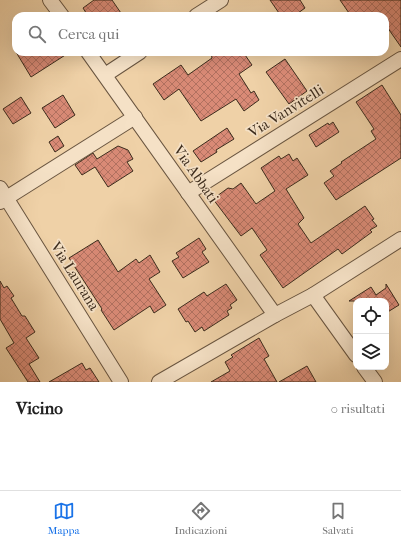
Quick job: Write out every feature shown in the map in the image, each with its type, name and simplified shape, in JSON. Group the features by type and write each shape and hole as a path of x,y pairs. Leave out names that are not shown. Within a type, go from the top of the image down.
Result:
{"street":[{"path":"50,0 59,12"},
{"path":"202,12 221,0"},
{"name":"Via Abbati","path":"91,56 136,117 275,316"},
{"path":"105,75 134,56"},
{"name":"Via Vanvitelli","path":"188,193 401,59"},
{"path":"2,196 136,117"},
{"name":"Via Laurana","path":"2,196 121,382"},
{"path":"159,382 313,295 401,240"},
{"path":"313,295 353,352"},
{"path":"366,370 375,382"}],"building":[{"path":"94,0 112,0 120,12 86,12 83,8"},
{"path":"270,0 300,0 305,8 300,12 278,12"},
{"path":"340,0 401,0 401,47 389,30 389,12 348,12"},
{"path":"18,56 64,56 31,77"},
{"path":"212,56 246,56 252,65 239,74 251,93 254,91 259,100 244,111 236,99 201,121 179,89 164,100 153,84 181,65 188,75 212,58"},
{"path":"285,59 307,91 289,104 266,72"},
{"path":"382,85 401,115 401,158 336,200 324,183 334,176 330,171 376,139 371,131 374,129 356,102"},
{"path":"63,95 75,115 55,128 42,108"},
{"path":"21,97 31,113 13,124 3,109"},
{"path":"333,122 339,132 316,147 309,135 328,123 329,125"},
{"path":"227,128 234,139 216,150 217,152 201,162 193,151"},
{"path":"58,136 64,146 55,152 49,142"},
{"path":"118,146 128,150 133,159 127,162 133,171 108,187 95,167 82,175 75,165 93,153 97,159"},
{"path":"289,154 293,161 297,158 308,175 286,189 304,218 298,224 311,243 365,206 374,219 372,220 377,226 370,230 372,232 342,254 338,249 283,288 260,255 267,250 252,228 241,236 213,199 228,188 233,189 241,183 256,204 275,191 261,168 279,156 281,159"},
{"path":"199,238 206,249 202,252 209,262 183,278 172,261 179,257 176,253"},
{"path":"98,240 118,272 136,259 139,263 150,255 160,272 149,279 166,305 154,313 150,306 114,330 69,258"},
{"path":"0,281 4,288 7,286 14,296 11,298 22,316 25,316 35,332 26,338 39,358 29,364 40,382 28,382 6,348 14,343 0,319"},
{"path":"226,284 237,300 230,305 232,308 227,311 229,315 204,331 202,327 195,332 188,321 186,322 178,309 204,292 207,296"},
{"path":"386,284 399,305 389,311 389,298 354,298 371,287 376,295 386,288"},
{"path":"259,338 269,356 264,359 277,382 211,382 230,371 225,362 233,357 231,355"},
{"path":"82,363 86,370 90,368 99,382 49,382"},
{"path":"307,366 316,382 279,382"}]}
